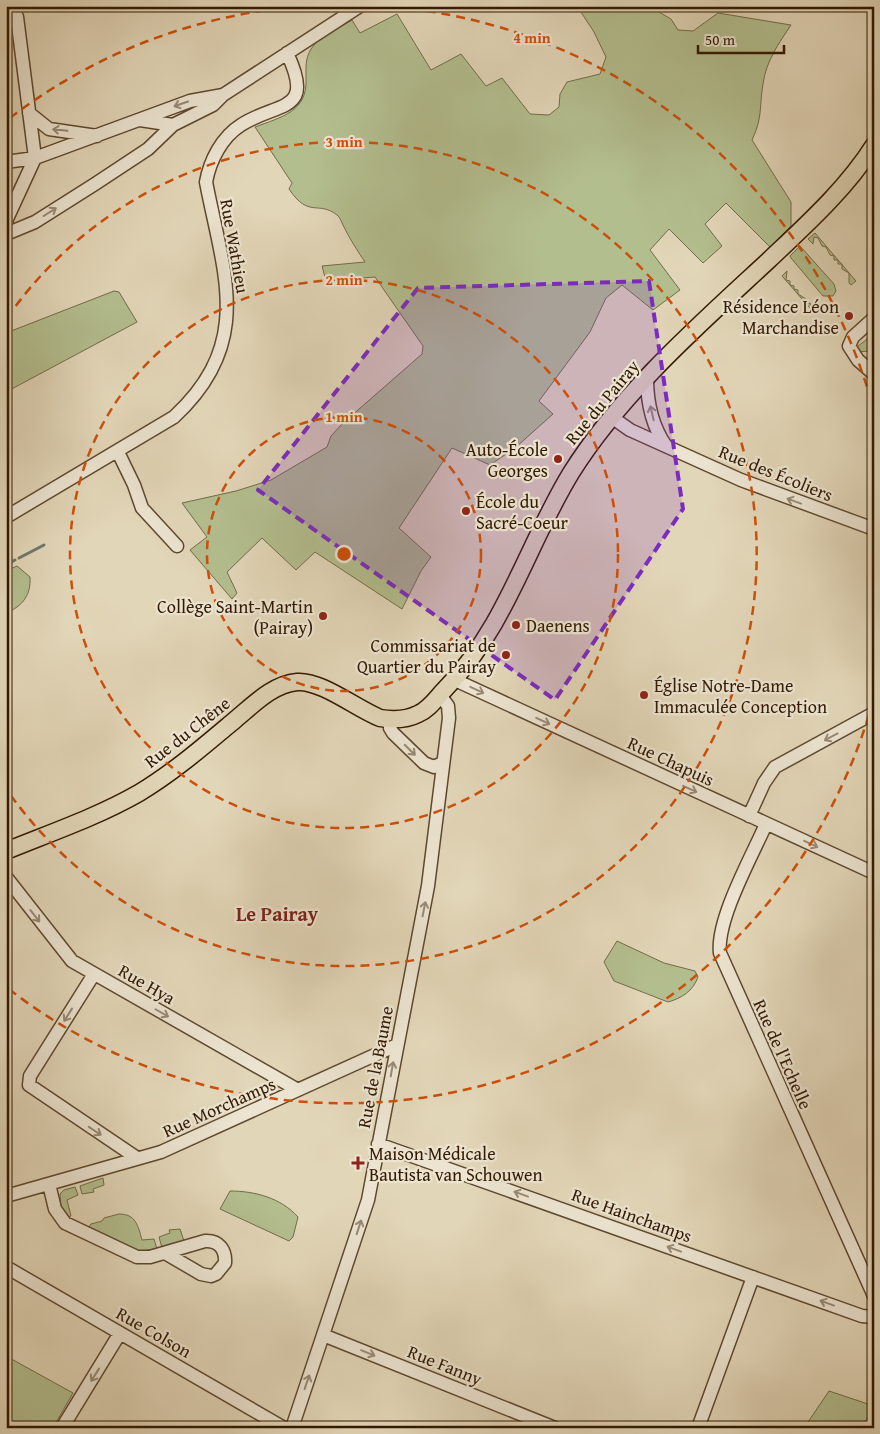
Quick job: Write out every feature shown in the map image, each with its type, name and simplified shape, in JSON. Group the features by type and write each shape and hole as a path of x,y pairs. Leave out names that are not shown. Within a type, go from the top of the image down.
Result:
{"main road":[{"name":"Rue du Pairay","path":"389,720 418,715 455,680 473,657 501,614 568,479 613,418 647,378 797,234 873,154"},
{"name":"Rue du Chêne","path":"6,851 112,806 139,792 174,769 267,694 289,683 298,682 317,685 369,714 389,720"}],"street":[{"path":"7,213 34,158 17,17 12,6"},
{"path":"6,234 35,222 96,184 148,149 173,124 213,105 223,95 360,6"},
{"name":"Rue Wathieu","path":"6,517 174,417 192,400 206,382 216,363 226,330 228,298 206,182 209,167 221,146 240,126 263,114 280,108 292,100 298,83 296,71 287,53"},
{"path":"6,162 34,158 190,101 223,95"},
{"path":"29,114 49,129 96,136"},
{"path":"140,120 173,124"},
{"path":"140,120 155,127 156,139"},
{"path":"872,324 853,336 849,346 858,360 874,374"},
{"path":"647,378 648,398 653,420 666,446"},
{"name":"Rue des Écoliers","path":"613,418 630,430 760,488 874,529"},
{"path":"118,452 134,485 142,508 177,546"},
{"name":"Rue Chapuis","path":"455,680 874,873"},
{"name":"Rue de la Baume","path":"292,1428 368,1200 428,886 449,712 448,706 440,695"},
{"path":"749,816 764,783 775,768 874,713"},
{"path":"389,720 393,733 424,763 434,767 442,763"},
{"name":"Rue de l'Echelle","path":"766,824 724,921 719,944 720,953 874,1296"},
{"name":"Rue Hya","path":"6,877 67,958 298,1090"},
{"path":"94,974 30,1076 29,1085 137,1158"},
{"name":"Rue Morchamps","path":"6,1196 161,1152 397,1045"},
{"name":"Rue Hainchamps","path":"378,1144 862,1316 874,1316"},
{"path":"50,1184 57,1214 69,1226 136,1257 150,1257 165,1253"},
{"name":"Rue Colson","path":"6,1267 284,1428"},
{"path":"698,1428 753,1277"},
{"path":"62,1428 120,1333"},
{"name":"Rue Fanny","path":"323,1335 555,1428"}],"highlighted area":[{"path":"649,281 683,509 555,700 258,490 418,288"}],"green space":[{"path":"577,6 661,6 659,12 671,19 678,30 693,31 718,13 791,25 767,68 759,118 752,140 791,202 791,226 770,247 726,203 705,224 722,246 703,263 669,229 650,250 680,290 653,310 622,285 606,298 590,332 539,401 553,414 515,448 490,465 452,448 399,528 431,557 421,571 402,609 315,552 296,570 262,538 227,572 237,593 232,599 190,550 207,537 182,503 236,491 271,480 327,447 331,436 342,424 422,354 423,346 375,277 326,281 322,266 365,262 338,216 324,209 302,204 296,198 289,189 292,183 255,127 283,116 298,106 303,99 305,89 308,56 319,40 352,20 360,33 397,14 431,70 461,54 486,86 502,78 530,114 549,115 559,107 560,94 567,82 600,74 606,57 594,32"},
{"path":"815,233 838,260 834,260 834,256 830,255 826,247 822,246 818,238 814,237 813,244 808,239"},
{"path":"800,246 834,284 836,291 833,296 823,296 791,258 790,256"},
{"path":"787,271 786,280 790,281 790,285 798,290 798,294 806,299 806,303 810,303 813,311 782,276"},
{"path":"849,273 856,281 851,285 849,283"},
{"path":"114,291 119,292 137,322 6,392 6,333"},
{"path":"819,305 823,308 816,315 813,312 818,312"},
{"path":"870,337 874,338 874,355 870,355 870,351 856,352 854,349"},
{"path":"17,566 30,577 29,589 25,599 17,607 6,613 6,571"},
{"path":"617,941 664,963 695,971 698,977 696,982 686,993 668,1002 614,981 604,962"},
{"path":"103,1178 104,1185 93,1189 94,1192 82,1194 80,1186"},
{"path":"75,1187 78,1195 67,1200 71,1216 69,1217 61,1209 60,1194 64,1190"},
{"path":"230,1191 258,1194 276,1200 291,1210 298,1217 293,1237 289,1241 220,1209"},
{"path":"119,1214 133,1219 142,1240 154,1239 157,1249 138,1251 89,1227 91,1224 102,1221 104,1218"},
{"path":"180,1229 184,1241 162,1248 159,1237 170,1233 169,1230"},
{"path":"6,1356 73,1393 54,1426 6,1424"},
{"path":"829,1391 874,1406 874,1409 860,1428 804,1428"}],"waterway":[{"path":"19,558 44,545"},
{"path":"6,565 15,560"}],"place":[{"name":"Résidence Léon Marchandise","path":"849,316"},
{"name":"Auto-École Georges","path":"558,459"},
{"name":"École du Sacré-Coeur","path":"466,511"},
{"name":"Collège Saint-Martin (Pairay)","path":"323,616"},
{"name":"Daenens","path":"516,625"},
{"name":"Commissariat de Quartier du Pairay","path":"506,655"},
{"name":"Église Notre-Dame Immaculée Conception","path":"644,695"},
{"name":"Maison Médicale Bautista van Schouwen","path":"358,1163"}],"district":[{"name":"Le Pairay","path":"277,913"}]}
